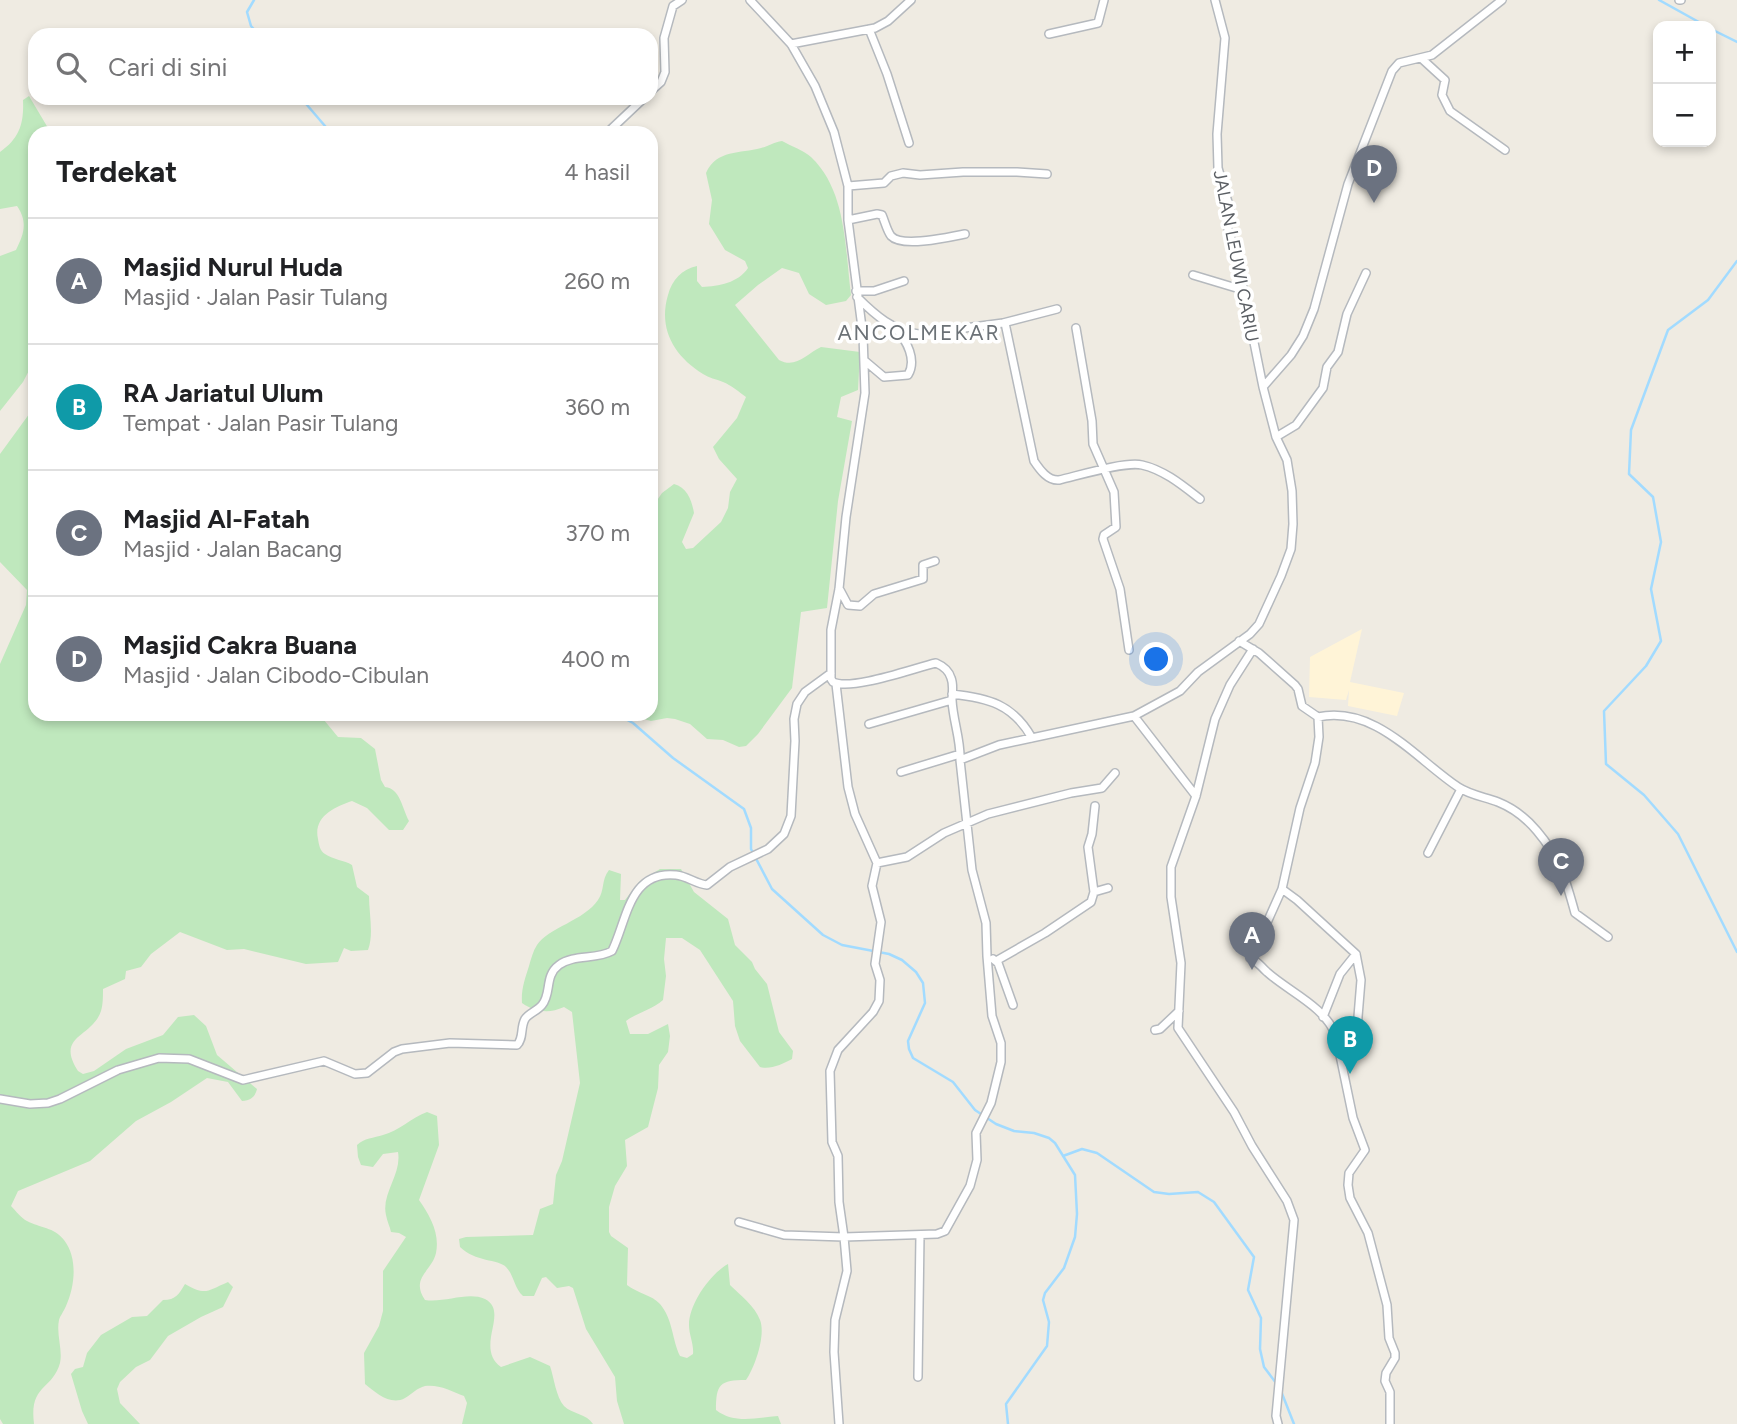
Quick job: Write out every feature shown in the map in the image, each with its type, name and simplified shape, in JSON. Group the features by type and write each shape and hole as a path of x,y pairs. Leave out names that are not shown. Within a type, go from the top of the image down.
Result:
{"street":[{"path":"658,83 663,77 664,38 673,6 681,0"},
{"path":"750,0 791,44 815,86 834,132 848,186 848,220 865,360 865,393 831,630 831,679 836,684 848,787 855,814 877,863 872,886 881,922 875,964 880,980 878,1001 873,1012 838,1050 830,1071 832,1142 838,1156 839,1202 846,1271 835,1320 834,1352 839,1424"},
{"path":"791,44 869,29 888,21 911,0"},
{"path":"1049,34 1098,23 1104,0"},
{"name":"JALAN LEUWI CARIU","path":"901,772 999,745 1134,716 1180,691 1198,672 1259,624 1281,576 1290,549 1293,524 1292,491 1287,460 1276,437 1263,387 1237,258 1227,226 1230,209 1218,169 1217,134 1225,38 1215,0"},
{"path":"1263,387 1291,355 1303,336 1314,309 1348,184 1388,79 1399,63 1432,55 1502,0"},
{"path":"869,29 909,143"},
{"path":"1421,58 1445,80 1442,94 1450,111 1505,150"},
{"path":"614,126 637,105"},
{"path":"848,186 884,183 891,176 903,173 1047,174"},
{"path":"848,220 882,215 891,236 900,241 965,234"},
{"path":"1276,437 1296,425 1323,388 1327,367 1340,346 1347,314 1366,272"},
{"path":"1193,275 1243,290"},
{"path":"856,294 904,281"},
{"path":"856,294 894,327 909,349 912,363 908,375 884,377 865,360"},
{"path":"894,327 919,334 1005,323 1057,309"},
{"path":"1005,323 1030,445 1038,467 1052,481 1103,469 1140,465 1172,477 1199,499"},
{"path":"1076,328 1092,421 1093,444 1114,492 1116,503 1114,513 1117,525 1102,539 1120,589 1129,650"},
{"path":"839,589 848,605 860,606 874,594 922,580 923,565 935,561"},
{"path":"1239,640 1295,685 1302,706 1318,718 1345,716 1376,726 1461,789 1502,804 1524,818 1553,850 1569,887 1575,913 1608,937"},
{"path":"1253,649 1230,685 1218,712 1196,796 1171,867 1171,897 1181,963 1178,1028 1234,1112 1287,1201 1294,1220 1277,1402 1278,1424"},
{"path":"739,1222 784,1235 844,1237 937,1234 945,1231 965,1198 975,1171 976,1133 988,1113 1001,1062 1001,1043 992,1016 986,956 986,923 972,870 952,682 948,672 936,663 872,680 836,684"},
{"path":"0,1099 30,1104 60,1099 118,1070 159,1058 189,1059 243,1080 324,1061 355,1074 367,1073 398,1050 450,1043 519,1043 524,1022 545,1001 548,981 554,969 569,960 612,951 631,900 639,888 666,875 679,875 707,885 730,867 768,849 784,834 790,816 797,704 805,692 831,673"},
{"path":"869,724 952,697 986,700 1008,709 1022,721 1031,738"},
{"path":"1134,716 1196,796"},
{"path":"1318,718 1319,737 1315,763 1300,808 1282,889 1261,936 1250,952 1250,958 1259,962 1265,971 1307,1002 1332,1026 1336,1036 1348,1098 1365,1150 1349,1173 1350,1198 1368,1233 1387,1305 1388,1332 1395,1353 1385,1381 1390,1392 1390,1424"},
{"path":"877,863 906,857 944,833 988,814 1102,788 1115,773"},
{"path":"1427,853 1461,789"},
{"path":"996,961 1091,902 1094,892 1087,847 1092,834 1095,806"},
{"path":"1094,892 1108,888"},
{"path":"1282,889 1356,954 1361,980 1357,1029"},
{"path":"1323,1017 1340,974 1356,954"},
{"path":"986,956 996,961 1013,1005"},
{"path":"1155,1030 1160,1029 1179,1010"},
{"path":"918,1377 920,1235"}],"shaded area":[{"path":"1362,629 1350,682 1404,693 1397,716 1348,706 1349,690 1346,700 1309,697 1310,657"}],"green space":[{"path":"28,97 28,105 34,105 47,126 28,126 28,372 0,411 0,256 16,250 24,223 17,206 0,209 0,152 12,141 19,129 23,116 23,100"},
{"path":"782,141 811,157 832,186 842,222 851,295 846,301 826,305 809,294 799,273 782,268 735,305 779,360 796,362 821,347 860,352 858,390 841,397 837,417 852,421 838,501 827,608 801,612 792,688 758,734 746,746 739,747 723,740 707,739 690,724 675,719 658,720 658,499 674,484 686,491 694,513 682,542 686,549 693,548 721,522 737,479 719,459 713,447 737,418 746,397 726,383 703,374 684,359 667,330 665,307 678,276 692,267 697,266 697,281 702,287 721,285 734,280 748,268 745,261 725,250 709,224 712,200 706,173 716,160 723,156"},
{"path":"28,416 28,721 325,721 338,737 361,738 375,749 381,780 385,787 397,795 409,821 403,830 389,830 367,808 352,801 326,814 317,831 322,851 352,865 357,887 369,896 371,931 368,950 351,951 344,948 338,962 306,964 244,949 227,950 180,932 151,954 141,967 126,971 125,979 103,989 102,1009 96,1020 73,1043 72,1059 78,1071 83,1074 94,1071 126,1049 163,1035 178,1017 194,1015 206,1026 217,1055 257,1089 252,1098 242,1101 228,1082 207,1078 136,1121 90,1161 18,1191 11,1206 25,1220 51,1230 64,1240 71,1255 74,1272 69,1298 59,1320 60,1363 35,1402 34,1424 3,1424 0,1419 0,664 26,605 27,590 0,562 0,454"},
{"path":"660,869 681,869 694,892 728,919 735,945 752,962 767,984 779,1032 793,1051 792,1059 781,1065 760,1067 740,1041 735,1026 733,1001 700,950 682,938 666,938 663,1000 626,1021 630,1034 648,1034 668,1024 668,1052 659,1065 658,1088 648,1127 625,1140 627,1166 615,1186 609,1207 609,1232 628,1248 627,1285 660,1304 667,1316 680,1356 687,1358 693,1354 689,1325 693,1308 708,1282 728,1264 730,1285 755,1310 762,1334 759,1351 746,1380 730,1381 721,1385 717,1394 716,1410 737,1419 778,1416 781,1424 624,1424 617,1401 615,1377 586,1329 573,1288 557,1288 546,1277 542,1278 534,1296 523,1296 506,1267 472,1255 460,1247 459,1239 466,1237 533,1235 540,1209 553,1204 556,1175 562,1161 580,1083 572,1012 564,1007 553,1011 537,1010 522,1003 524,984 536,947 549,934 592,907 600,896 609,870 621,874 620,900 625,900 639,882"},
{"path":"427,1112 437,1116 439,1145 419,1200 437,1239 434,1259 421,1280 421,1292 425,1300 471,1296 485,1299 492,1305 494,1312 491,1350 494,1359 501,1367 530,1357 550,1366 561,1402 593,1424 462,1424 467,1403 464,1396 455,1392 425,1386 405,1398 394,1400 384,1397 365,1384 364,1353 379,1326 383,1311 383,1271 406,1237 391,1232 385,1207 397,1168 398,1152 383,1154 373,1167 361,1165 357,1145 394,1131"},
{"path":"228,1282 233,1287 223,1307 168,1336 150,1360 136,1367 120,1382 117,1389 120,1403 140,1424 88,1424 71,1374 75,1369 83,1367 87,1353 101,1335 132,1317 147,1316 163,1300 177,1296 185,1284 206,1291"}],"waterway":[{"path":"253,28 247,12 254,0"},
{"path":"1659,0 1697,21"},
{"path":"1716,32 1737,42"},
{"path":"307,105 325,126"},
{"path":"1737,261 1708,300 1668,330 1631,430 1629,474 1653,497 1661,542 1651,589 1661,641 1646,666 1604,711 1606,764 1644,795 1678,834 1737,952"},
{"path":"629,721 673,758 744,809 751,828 751,849 772,889 823,935 842,945 889,954 902,960 916,972 923,983 925,1003 908,1041 913,1058 953,1082 975,1110 996,1124 1014,1131 1049,1138 1075,1175 1075,1237 1064,1268 1045,1293 1043,1300 1049,1322 1047,1346 1006,1404 1008,1424"},
{"path":"1063,1156 1082,1149 1097,1153 1154,1192 1198,1192 1214,1202 1254,1257 1248,1290 1261,1318 1260,1349 1264,1367 1276,1383"},
{"path":"1281,1391 1294,1424"}],"place":[{"name":"Masjid Cakra Buana","path":"1374,203"},
{"name":"Masjid Al-Fatah","path":"1561,896"},
{"name":"Masjid Nurul Huda","path":"1252,970"},
{"name":"RA Jariatul Ulum","path":"1350,1074"}],"district":[{"name":"ANCOLMEKAR","path":"919,333"}]}
